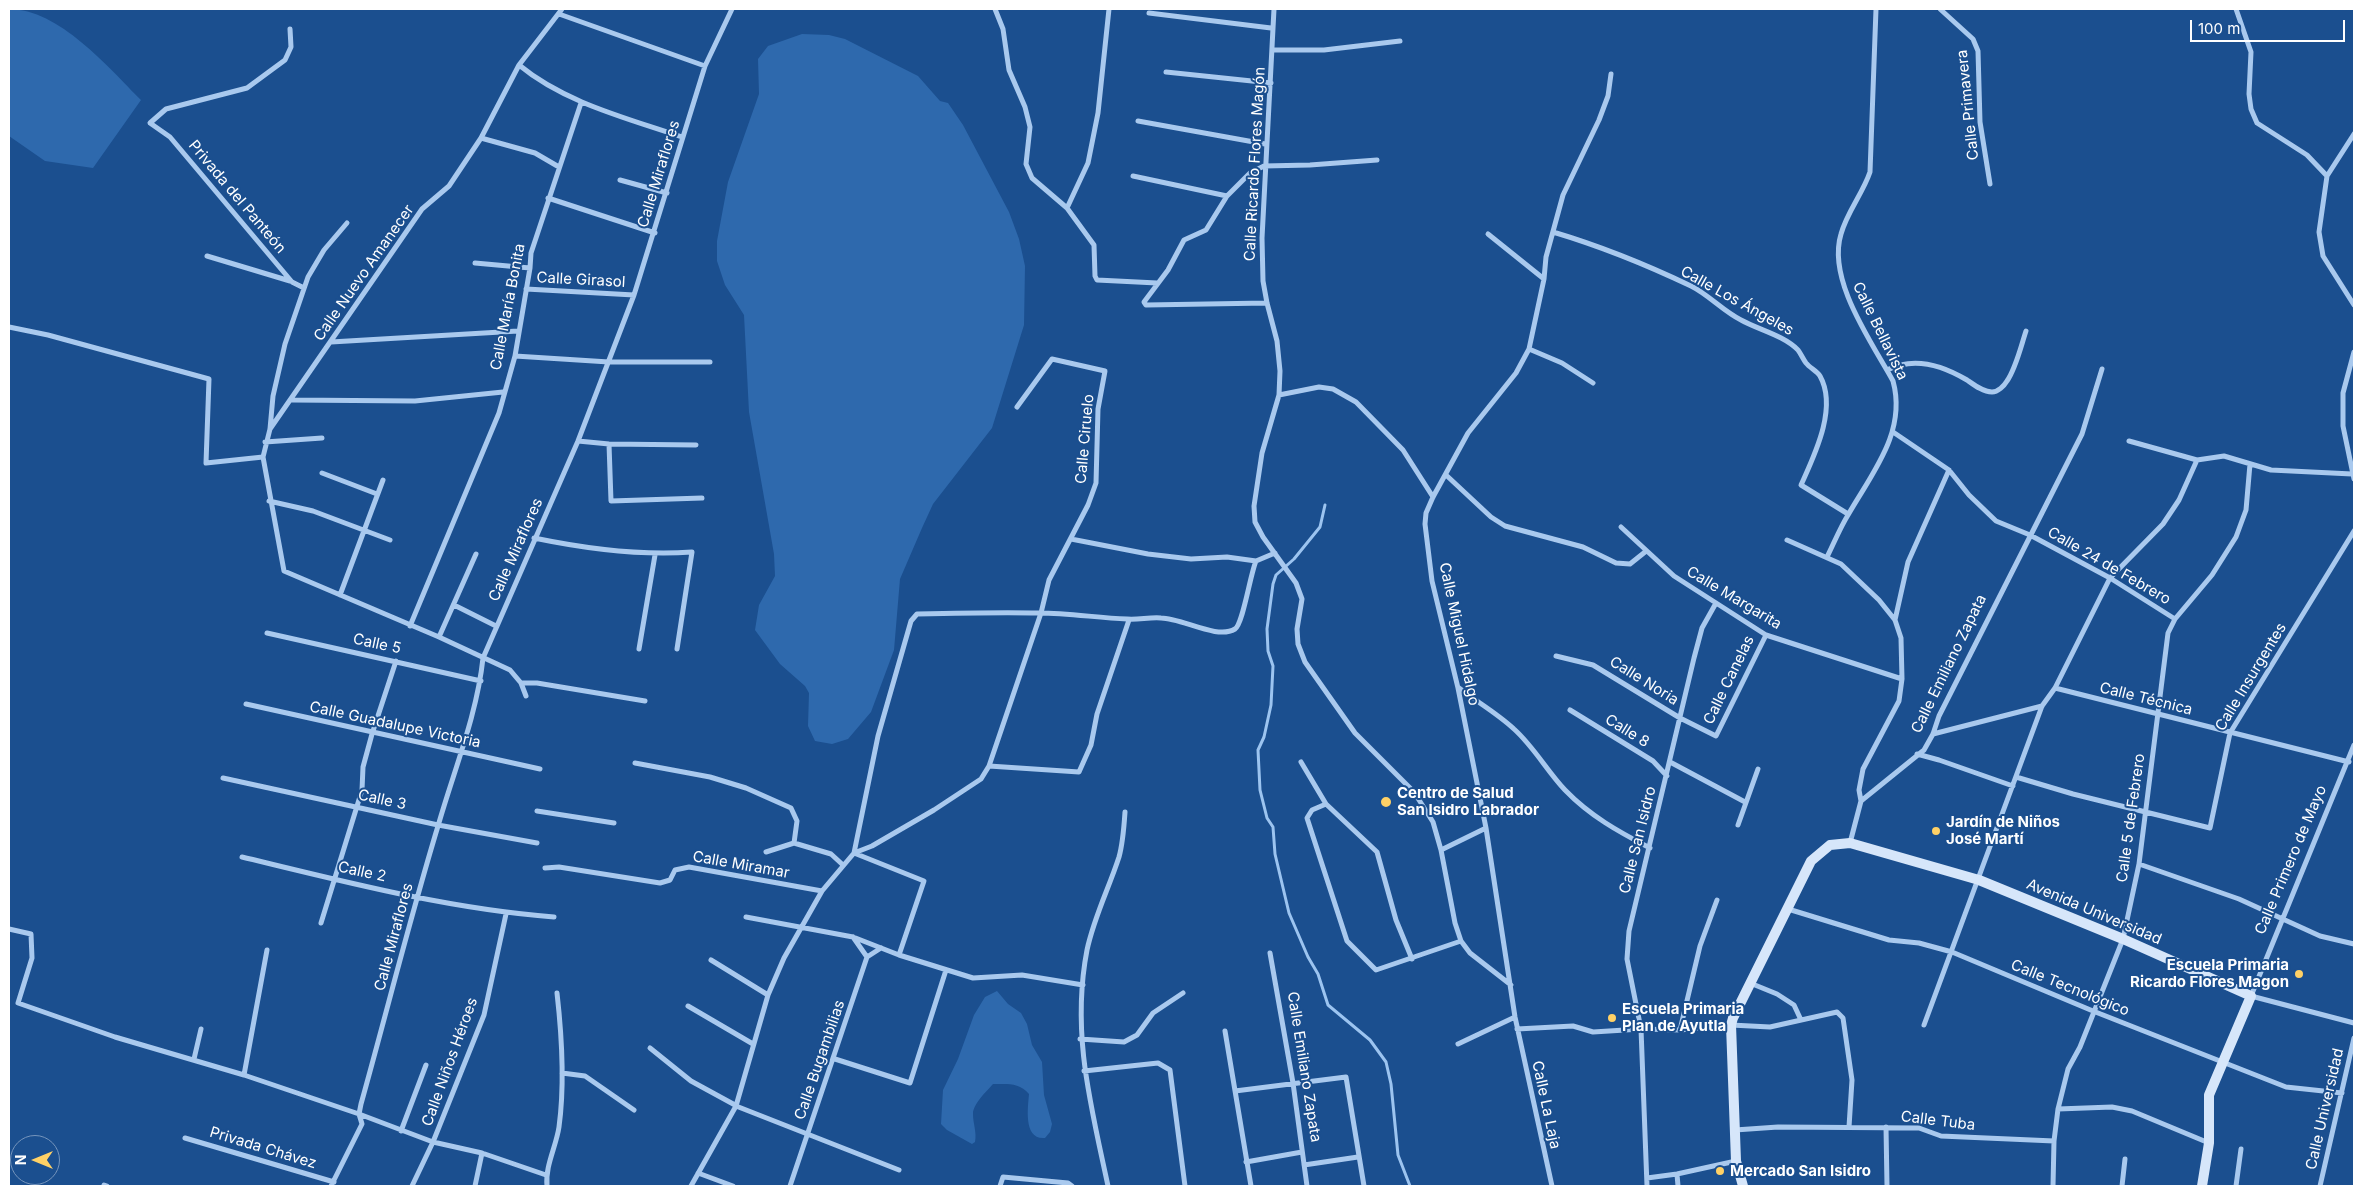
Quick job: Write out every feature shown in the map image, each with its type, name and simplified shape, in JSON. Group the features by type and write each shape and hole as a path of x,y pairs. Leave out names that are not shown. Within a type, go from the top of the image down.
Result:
{"street":[{"name":"Calle Miraflores","path":"333,1184 362,1124 359,1114 438,825 462,752 481,681 483,658 578,441 609,362 655,233 682,137 705,66 732,9"},
{"path":"995,9 1003,29 1009,70 1025,106 1030,127 1026,164 1032,178 1068,208 1094,245 1094,276 1097,280 1157,284"},
{"path":"1068,208 1088,163 1098,113 1109,9"},
{"name":"Calle Ricardo Flores Magón","path":"1274,9 1271,84 1265,144 1262,238 1266,303 1277,341 1280,371 1279,395 1262,453 1254,506 1255,522 1296,583 1302,599 1297,629 1298,644 1305,662 1355,732 1414,792 1433,822 1441,850 1455,923 1461,941"},
{"name":"Calle Bellavista","path":"1828,557 1848,514 1870,482 1893,432 1897,411 1897,396 1887,370 1847,294 1837,261 1842,231 1865,188 1870,172 1876,9"},
{"name":"Calle Primavera","path":"1940,9 1973,39 1978,51 1980,122 1990,184"},
{"path":"2236,9 2251,52 2250,109 2257,123 2307,155 2328,176"},
{"path":"560,11 705,66"},
{"name":"Calle Nuevo Amanecer","path":"270,430 422,209 449,186 481,138 519,65 560,11"},
{"path":"1148,13 1272,28"},
{"name":"Privada del Panteón","path":"290,29 291,47 285,60 247,88 166,109 150,123 170,137 292,282 304,288"},
{"path":"1272,50 1324,50 1400,41"},
{"path":"519,65 533,77 581,103 682,137"},
{"path":"1166,72 1271,84"},
{"name":"Calle Miguel Hidalgo","path":"1517,1029 1486,828 1458,688 1431,571 1425,524 1426,513 1468,433 1516,373 1529,349 1544,279 1546,257 1563,195 1600,120 1608,96 1611,74"},
{"name":"Calle María Bonita","path":"410,626 495,422 515,356 530,268 530,253 581,103"},
{"path":"1138,121 1265,144"},
{"path":"2354,134 2328,176 2319,232 2323,256 2354,305"},
{"path":"481,138 535,153 559,167"},
{"path":"1266,303 1146,305 1144,302 1168,270 1184,240 1206,230 1227,196 1250,173 1264,166 1377,160"},
{"path":"1133,176 1227,196"},
{"path":"620,180 667,193"},
{"path":"548,198 655,233"},
{"path":"347,223 324,250 304,288 286,344 273,396 270,430 263,457 269,501 284,571 439,637 510,670 521,682 526,696"},
{"name":"Calle Los Ángeles","path":"1553,232 1590,243 1692,287 1740,320 1777,336 1798,350 1807,364 1820,376 1824,391 1825,408 1823,428 1816,451 1801,485 1848,514"},
{"path":"1488,234 1544,279"},
{"path":"207,256 292,282"},
{"path":"475,263 530,268"},
{"name":"Calle Girasol","path":"526,289 634,295"},
{"path":"9,327 48,335 209,379 206,463 263,457"},
{"path":"1887,370 1909,362 1924,363 1958,374 1985,391 1992,392 2000,389 2008,380 2026,330"},
{"path":"331,342 518,331"},
{"path":"1529,349 1562,363 1593,383"},
{"path":"2129,441 2198,460 2224,456 2271,470 2353,476 2343,426 2342,394 2354,352"},
{"path":"515,356 609,362 710,362"},
{"name":"Calle Ciruelo","path":"989,766 1041,613 1049,580 1088,505 1096,483 1098,409 1105,371 1052,359 1017,407"},
{"name":"Calle Emiliano Zapata","path":"1861,800 1876,791 1916,754 1924,750 1933,734 1939,716 2082,434 2102,369"},
{"path":"1279,395 1319,387 1333,388 1356,402 1403,450 1433,497"},
{"path":"292,400 415,401 503,392"},
{"path":"1893,432 1949,470 1968,494 1996,521 2030,535"},
{"path":"266,442 322,438"},
{"path":"578,441 609,444 696,445"},
{"path":"609,444 610,501 702,498"},
{"path":"1924,1025 2042,706 2055,688 2110,578 2163,524 2179,500 2198,460"},
{"name":"Calle 5 de Febrero","path":"2053,1186 2054,1141 2058,1109 2068,1069 2080,1047 2123,940 2139,864 2168,633 2175,619 2212,575 2236,537 2246,510 2250,464"},
{"path":"1895,620 1908,562 1949,470"},
{"path":"322,473 377,494"},
{"path":"1446,475 1490,517 1505,526 1583,546 1616,562 1630,564 1646,552"},
{"path":"340,595 383,480"},
{"path":"269,501 313,511 390,540"},
{"name":"Calle Margarita","path":"1621,527 1674,576 1766,635 1902,679"},
{"name":"Calle Insurgentes","path":"2016,777 2146,813 2210,828 2230,733 2354,531"},
{"name":"Calle 24 de Febrero","path":"2030,535 2110,578 2175,619"},
{"path":"534,538 580,548 655,555 692,552 677,649"},
{"path":"1071,539 1148,554 1191,559 1227,557 1256,561 1275,553"},
{"path":"1743,1186 1736,1161 1731,1025 1811,861 1830,845 1850,843 1861,800 1859,790 1863,769 1896,710 1902,679 1902,638 1895,620 1879,600 1842,564 1787,540"},
{"path":"439,637 476,554"},
{"path":"639,649 655,555"},
{"path":"854,853 878,736 911,621 917,614 1041,613 1129,620 1162,618 1197,625 1218,633 1233,630 1238,626 1242,617 1250,574 1256,561"},
{"name":"Calle San Isidro","path":"1647,1186 1641,1029 1627,959 1628,931 1650,848 1702,628 1716,604"},
{"path":"454,605 496,626"},
{"path":"691,1186 736,1105 745,1081 753,1044 768,995 784,958 822,891 854,853 872,846 934,810 981,779 989,766 1079,772 1091,745 1097,714 1129,620"},
{"name":"Calle 5","path":"267,633 481,681"},
{"name":"Calle Canelas","path":"1716,736 1766,635"},
{"name":"Calle Noria","path":"1556,656 1593,665 1680,718 1716,736"},
{"path":"321,923 362,790 364,767 372,734 396,661"},
{"path":"521,682 646,701"},
{"path":"1458,688 1492,710 1514,729 1543,760 1566,791 1592,814 1613,830 1650,848"},
{"name":"Calle Técnica","path":"2055,688 2158,716 2349,762"},
{"name":"Calle Guadalupe Victoria","path":"246,704 372,734 540,769"},
{"path":"1933,734 2042,706"},
{"name":"Calle 8","path":"1570,710 1653,761 1667,776"},
{"name":"Calle Primero de Mayo","path":"2202,1186 2209,1143 2209,1095 2349,762 2354,744"},
{"path":"1916,754 1947,762 2013,786"},
{"path":"635,762 710,777 746,788 791,808 797,821 794,843"},
{"path":"1301,762 1326,804 1377,852 1396,920 1412,959"},
{"path":"1670,762 1745,802"},
{"path":"1738,825 1758,769"},
{"name":"Calle 3","path":"223,778 438,825 537,843"},
{"path":"1326,804 1312,810 1307,818 1347,941 1376,970 1461,941 1470,954 1511,986"},
{"path":"537,811 614,823"},
{"path":"1108,1186 1084,1070 1080,1039 1083,985 1092,929 1118,858 1126,812"},
{"path":"1441,850 1486,828"},
{"path":"766,852 794,843 831,854 843,865"},
{"name":"Avenida Universidad","path":"1850,843 1979,880 2123,940 2250,996 2354,1022"},
{"path":"854,853 924,881 899,955"},
{"name":"Calle 2","path":"242,857 333,879 506,914 554,917"},
{"path":"2139,864 2239,900 2320,936 2354,944"},
{"name":"Calle Miramar","path":"545,868 559,867 660,882 670,880 675,870 689,867 822,891"},
{"path":"1680,1030 1700,946 1718,900"},
{"name":"Calle Tecnológico","path":"1788,908 1889,940 1919,943 1952,952 2093,1011 2286,1087 2342,1093"},
{"name":"Calle Niños Héroes","path":"412,1186 433,1142 484,1014 506,914"},
{"path":"746,917 852,936 899,955 973,978 1022,975 1083,985"},
{"path":"9,929 31,934 32,958 18,1003 115,1037 244,1075 359,1114 433,1142 482,1153 546,1175"},
{"path":"852,936 867,957 881,948"},
{"path":"244,1075 267,950"},
{"name":"Calle Emiliano Zapata","path":"1270,953 1293,1083 1307,1186"},
{"name":"Calle Bugambilias","path":"790,1186 835,1059 867,957"},
{"path":"711,960 768,995"},
{"path":"835,1059 910,1083 946,970"},
{"path":"1750,983 1777,994 1794,1005 1801,1020"},
{"path":"547,1186 546,1175 559,1125 562,1073 562,1036 557,993"},
{"path":"1080,1039 1124,1042 1137,1036 1153,1013 1183,993"},
{"path":"688,1006 753,1044"},
{"path":"1517,1029 1543,1026 1573,1026 1593,1032 1641,1029 1680,1030 1731,1025 1770,1027 1837,1012 1843,1018 1852,1080 1849,1127"},
{"path":"1458,1044 1515,1017"},
{"path":"194,1060 201,1029"},
{"name":"Calle La Laja","path":"1517,1029 1552,1186"},
{"path":"1225,1031 1251,1186"},
{"name":"Calle Universidad","path":"2320,1186 2354,1038"},
{"path":"650,1048 691,1081 736,1105 898,1170"},
{"path":"1084,1070 1158,1063 1170,1070 1184,1186"},
{"path":"401,1131 426,1065"},
{"path":"562,1073 585,1076 634,1110"},
{"path":"1234,1091 1346,1077 1364,1186"},
{"path":"2058,1109 2095,1107 2132,1111 2209,1143"},
{"name":"Calle Tuba","path":"1735,1130 1778,1127 1919,1128 1941,1136 2054,1141"},
{"path":"1886,1128 1886,1186"},
{"name":"Privada Chávez","path":"185,1138 333,1184"},
{"path":"2236,1186 2241,1148"},
{"path":"1246,1162 1302,1152"},
{"path":"475,1186 482,1153"},
{"path":"1304,1165 1358,1157"},
{"path":"2122,1186 2125,1159"},
{"path":"1646,1178 1677,1174 1736,1161"},
{"path":"698,1173 733,1186"},
{"path":"1677,1174 1678,1186"},
{"path":"1000,1186 1003,1177 1068,1183 1072,1186"}],"shaded area":[{"path":"9,9 28,12 64,29 98,57 141,100 93,168 45,161 9,136"},
{"path":"802,34 829,35 845,39 918,76 940,101 948,103 963,125 1009,212 1019,239 1025,266 1024,325 992,428 933,504 900,579 894,650 871,712 848,739 832,744 815,741 808,726 809,693 805,686 780,664 755,630 759,605 775,576 774,554 749,412 744,315 725,285 717,261 717,241 728,182 759,94 758,59 768,46"},
{"path":"997,991 1008,1004 1021,1013 1027,1024 1032,1045 1042,1062 1044,1095 1052,1124 1050,1132 1045,1138 1033,1134 1028,1122 1029,1094 1021,1087 1008,1084 993,1084 975,1106 973,1118 975,1142 972,1144 947,1130 941,1124 943,1090 958,1059 974,1015 985,997"}],"waterway":[{"path":"1325,505 1320,527 1294,559 1276,575 1273,584 1267,629 1268,651 1273,666 1271,705 1264,737 1258,750 1260,790 1267,818 1273,827 1275,854 1289,913 1308,957 1318,974 1328,1005 1370,1040 1386,1062 1391,1084 1398,1155 1410,1186"}],"place":[{"name":"Centro de Salud San Isidro Labrador","path":"1386,802"},
{"name":"Jardín de Niños José Martí","path":"1936,831"},
{"name":"Escuela Primaria Ricardo Flores Magon","path":"2299,974"},
{"name":"Escuela Primaria Plan de Ayutla","path":"1612,1018"},
{"name":"Mercado San Isidro","path":"1720,1171"}]}
